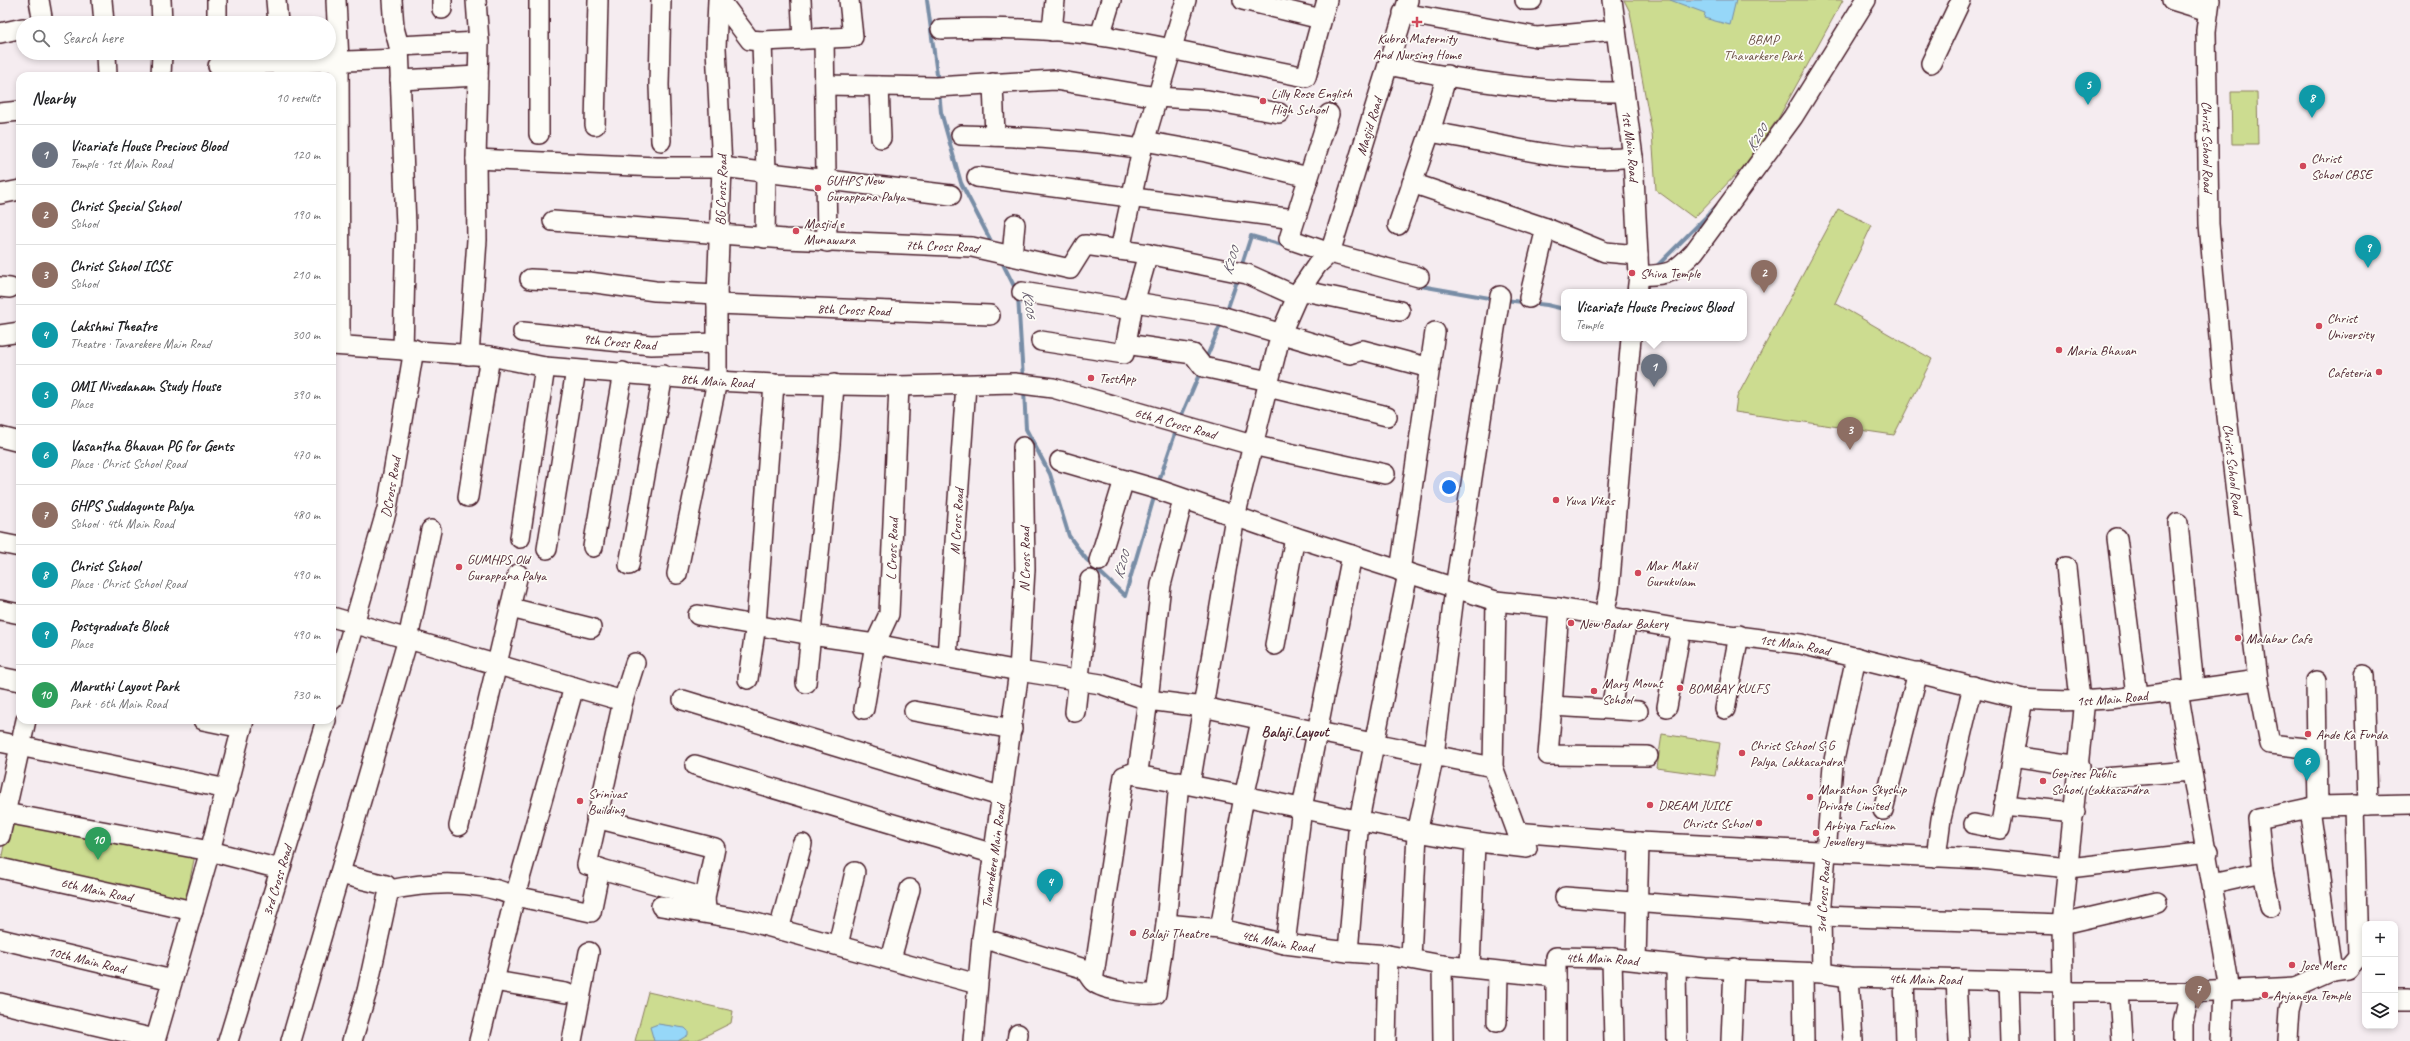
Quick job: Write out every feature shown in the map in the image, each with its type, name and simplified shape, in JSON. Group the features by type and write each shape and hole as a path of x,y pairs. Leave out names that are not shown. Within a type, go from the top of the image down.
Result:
{"street":[{"path":"39,0 42,16"},
{"path":"102,0 103,16"},
{"path":"161,0 162,16"},
{"path":"217,0 217,16"},
{"path":"276,0 277,16"},
{"path":"336,0 339,62 336,233"},
{"name":"DCross Road","path":"356,623 387,509 409,349 399,52 394,28 392,0"},
{"path":"469,355 477,240 476,159 479,42 476,0"},
{"path":"539,0 539,134"},
{"path":"595,125 598,0"},
{"path":"661,0 659,85 661,140"},
{"path":"719,0 750,40 762,41 853,38 849,0"},
{"name":"BG Cross Road","path":"677,574 717,381 717,299 722,166 716,48 719,0"},
{"path":"801,0 803,39"},
{"path":"1052,30 1055,0"},
{"path":"1100,36 1111,0"},
{"path":"1120,250 1130,197 1143,145 1186,0"},
{"path":"1243,0 1322,19"},
{"path":"941,29 992,26 1052,30 1100,36 1171,48 1219,61 1306,77 1326,0"},
{"path":"1525,0 1532,0"},
{"path":"1607,0 1612,0"},
{"name":"1st Main Road","path":"1612,0 1633,157 1638,284"},
{"path":"1638,284 1678,269 1694,252 1793,117 1866,0"},
{"path":"1931,63 1961,0"},
{"path":"2172,0 2209,6"},
{"name":"Christ School Road","path":"2209,6 2206,31 2206,116 2209,224 2223,382 2258,680 2270,744 2306,748 2317,753"},
{"path":"1406,7 1537,36 1616,30"},
{"name":"Masjid Road","path":"1330,253 1406,7"},
{"path":"0,33 16,30"},
{"path":"824,38 826,85 827,242"},
{"path":"762,41 766,172 765,238"},
{"path":"218,65 281,65 339,62 399,52 479,42"},
{"path":"106,60 107,72"},
{"path":"161,72 162,60"},
{"path":"1388,65 1547,89 1590,93 1624,92"},
{"path":"1398,225 1430,132 1447,75"},
{"path":"400,80 478,76"},
{"path":"826,85 940,87 1055,80 1157,97 1208,100 1279,113"},
{"path":"993,83 995,136"},
{"path":"880,86 881,138"},
{"path":"0,113 16,111"},
{"path":"1329,114 1294,219 1289,239 1330,253 1419,278"},
{"path":"1430,132 1494,145 1594,159 1633,157"},
{"path":"961,135 1100,142 1206,152 1308,177"},
{"path":"476,159 657,167 722,166 826,181 951,195"},
{"path":"977,177 1294,219"},
{"path":"1412,183 1546,228 1605,252 1638,255"},
{"path":"0,194 16,191"},
{"name":"7th Cross Road","path":"553,221 827,242 972,247 1070,269 1085,245 1148,254 1247,274 1298,293 1400,311"},
{"path":"1012,256 1015,224"},
{"path":"1529,298 1546,228"},
{"path":"982,938 1085,969 1093,981 1100,986 1144,994 1156,994 1184,783 1203,707 1235,517 1281,332 1298,293 1317,264 1330,253"},
{"path":"1041,341 1124,354 1134,306 1148,254"},
{"name":"8th Cross Road","path":"530,279 589,282 717,299 990,314"},
{"path":"1022,292 1221,316 1281,332 1350,354 1362,350 1430,368"},
{"path":"1411,958 1417,834 1434,755 1455,588 1500,296"},
{"name":"9th Cross Road","path":"523,332 651,345 717,343"},
{"path":"1348,952 1359,820 1404,572 1435,332"},
{"path":"0,335 16,333"},
{"path":"1604,616 1609,591 1630,341"},
{"path":"1126,344 1193,354 1202,367 1387,416"},
{"name":"8th Main Road","path":"336,347 409,349 490,356 545,367 663,375 717,381 774,384 899,386 966,385"},
{"path":"468,497 490,356"},
{"path":"520,538 545,367"},
{"path":"547,549 576,370"},
{"path":"593,547 623,372"},
{"path":"629,565 663,375"},
{"name":"6th A Cross Road","path":"966,385 1014,383 1053,388 1252,445 1385,474"},
{"path":"748,679 756,624 774,384"},
{"path":"806,683 830,444 834,384"},
{"name":"M Cross Road","path":"947,657 966,385"},
{"name":"L Cross Road","path":"864,708 875,644 888,614 899,386"},
{"path":"0,437 16,441"},
{"name":"N Cross Road","path":"1019,671 1025,569 1023,447"},
{"name":"1st Main Road","path":"1060,461 1124,480 1295,537 1496,601 1559,608 1681,629 1739,635 1801,644 2023,699 2083,700 2258,680"},
{"path":"1099,561 1124,480"},
{"path":"1093,981 1124,776 1138,771 1148,700 1161,585 1183,500"},
{"path":"2178,523 2191,771 2213,883 2226,991 2221,1041"},
{"path":"292,1041 408,639 432,530"},
{"path":"1275,645 1295,537"},
{"path":"2117,538 2137,695"},
{"path":"0,543 16,546"},
{"path":"1285,944 1302,808 1352,555"},
{"path":"2064,1041 2062,924 2079,773 2083,700 2066,567"},
{"path":"459,826 498,665 518,574"},
{"path":"1075,712 1090,580"},
{"path":"1130,774 1184,783 1244,797 1359,820 1417,834 1475,843 1527,848 1517,832 1493,767 1496,601"},
{"path":"511,608 591,628"},
{"path":"1559,608 1548,755 1648,756"},
{"path":"0,610 16,613"},
{"path":"698,615 756,624 811,635 875,644 1019,671 1101,684 1148,700 1203,707 1493,767"},
{"path":"336,618 622,701"},
{"path":"1611,709 1627,619"},
{"path":"336,687 356,623"},
{"path":"1667,707 1681,629"},
{"path":"1725,709 1739,635"},
{"name":"3rd Cross Road","path":"1822,973 1821,916 1828,852 1829,806 1833,765 1856,657"},
{"path":"635,663 622,701 587,865 600,868 779,930 891,959 977,984"},
{"name":"Tavarekere Main Road","path":"973,1041 982,938 1003,797 1019,671"},
{"path":"1883,810 1918,672"},
{"path":"2288,1041 2290,1010 2296,987 2332,971 2348,969 2358,957 2364,675"},
{"path":"0,677 16,680"},
{"path":"2316,681 2317,753 2313,807 2332,971"},
{"path":"1936,857 1941,819 1973,686"},
{"path":"479,1041 515,896 574,687"},
{"path":"1974,824 2000,828 2023,699"},
{"path":"683,700 1003,797"},
{"path":"1552,706 1638,711"},
{"path":"914,711 1012,729"},
{"path":"1220,929 1244,797 1261,720"},
{"path":"0,836 3,812 25,724"},
{"path":"0,1003 155,1040 210,852 243,724"},
{"name":"3rd Cross Road","path":"228,1041 325,724"},
{"path":"0,742 227,789"},
{"path":"2013,756 2079,773 2191,771"},
{"path":"695,765 994,854"},
{"path":"2270,907 2263,872 2261,811 2313,807 2410,804"},
{"path":"2004,805 2075,812"},
{"path":"3,812 210,852 280,869"},
{"path":"596,818 715,848 706,905"},
{"path":"1517,832 1639,842 1982,859 2069,868 2208,852"},
{"path":"1636,960 1639,842"},
{"path":"1470,967 1475,843"},
{"path":"779,930 802,844"},
{"name":"6th Main Road","path":"0,868 192,911"},
{"path":"389,890 416,885 462,885 499,889 515,896 591,912 600,868"},
{"path":"838,945 855,872"},
{"path":"2213,883 2263,872"},
{"path":"340,874 386,885 389,890 367,991 352,1041"},
{"path":"891,959 910,889"},
{"path":"1565,897 1821,916 2062,924 2157,902"},
{"path":"661,906 706,905"},
{"name":"4th Main Road","path":"1166,924 1220,929 1285,944 1411,958 1442,965 1470,967 1498,972 1556,977 1556,957 1612,958 1676,964 1822,973 1849,977 2009,981 2120,993 2226,991 2296,987"},
{"name":"10th Main Road","path":"0,939 172,980"},
{"path":"572,1041 589,952"},
{"path":"1386,1041 1388,955"},
{"path":"1612,958 1614,1041"},
{"path":"1676,964 1677,1041"},
{"path":"1442,965 1443,1041"},
{"path":"1731,1041 1734,968"},
{"path":"1497,1022 1498,972"},
{"path":"1803,973 1804,1041"},
{"path":"1556,977 1556,1041"},
{"path":"1849,977 1853,1041"},
{"path":"1904,978 1906,1041"},
{"path":"1956,979 1959,1041"},
{"path":"494,981 566,994"},
{"path":"2009,981 2012,1041"},
{"path":"2183,1041 2183,1022 2190,992"},
{"path":"2120,993 2122,1041"},
{"path":"2398,1000 2410,1000"}],"green space":[{"name":"BBMP Thavarkere Park","path":"1624,0 1843,0 1779,117 1743,167 1694,218 1656,190 1652,133 1630,12"},
{"path":"2231,92 2257,92 2258,144 2232,144"},
{"path":"1838,209 1872,225 1835,303 1932,359 1894,435 1735,412 1737,397"},
{"path":"1662,734 1720,743 1715,776 1657,768"},
{"path":"10,817 195,855 185,903 0,865"},
{"path":"648,992 733,1011 731,1023 695,1041 635,1041"}],"water":[{"path":"1670,0 1736,0 1730,25 1704,18 1705,13"},
{"path":"658,1024 685,1028 688,1031 688,1035 678,1041 654,1041 650,1027"}],"waterway":[{"name":"K206","path":"927,0 938,82"},
{"name":"K206","path":"939,91 941,112 961,183 993,245"},
{"name":"K200","path":"1655,268 1718,205"},
{"name":"K200","path":"1241,267 1251,236 1286,246"},
{"name":"K206","path":"1001,260 1016,290"},
{"name":"K200","path":"1226,313 1238,278"},
{"name":"K200","path":"1415,285 1495,299"},
{"name":"K206","path":"1018,296 1023,379"},
{"name":"K200","path":"1505,300 1547,305 1561,308"},
{"name":"K200","path":"1205,361 1222,321"},
{"name":"K200","path":"1180,419 1201,370"},
{"name":"K206","path":"1024,390 1026,429 1050,474 1069,536 1086,559 1125,596 1155,494"},
{"name":"K200","path":"1158,484 1177,428"}],"place":[{"name":"Kubra Maternity And Nursing Home","path":"1417,22"},
{"name":"Lilly Rose English High School","path":"1263,101"},
{"name":"OMI Nivedanam Study House","path":"2088,105"},
{"name":"Christ School","path":"2312,118"},
{"name":"Christ School CBSE","path":"2303,166"},
{"name":"GUHPS New Gurappana Palya","path":"818,188"},
{"name":"Masjid e Munawara","path":"796,231"},
{"name":"Postgraduate Block","path":"2368,268"},
{"name":"Shiva Temple","path":"1632,273"},
{"name":"Christ Special School","path":"1764,293"},
{"name":"Christ University","path":"2319,326"},
{"name":"Maria Bhavan","path":"2059,350"},
{"name":"Cafeteria","path":"2379,372"},
{"name":"TestApp","path":"1091,378"},
{"name":"Vicariate House Precious Blood","path":"1654,387"},
{"name":"Christ School ICSE","path":"1850,450"},
{"name":"Yuva Vikas","path":"1556,500"},
{"name":"GUMHPS Old Gurappana Palya","path":"459,567"},
{"name":"Mar Makil Gurukulam","path":"1638,573"},
{"name":"New Badar Bakery","path":"1571,623"},
{"name":"Malabar Cafe","path":"2238,638"},
{"name":"BOMBAY KULFS","path":"1680,688"},
{"name":"Mary Mount School","path":"1594,691"},
{"name":"Ande Ka Funda","path":"2308,734"},
{"name":"Christ School S G Palya, Lakkasandra","path":"1742,753"},
{"name":"Genises Public School, Lakkasandra","path":"2043,781"},
{"name":"Vasantha Bhavan PG for Gents","path":"2307,781"},
{"name":"Marathon Skyship Private Limited","path":"1810,797"},
{"name":"Srinivas Building","path":"580,801"},
{"name":"DREAM JUICE","path":"1650,805"},
{"name":"Christs School","path":"1759,823"},
{"name":"Arbiya Fashion Jewellery","path":"1816,833"},
{"name":"Maruthi Layout Park","path":"98,860"},
{"name":"Lakshmi Theatre","path":"1050,902"},
{"name":"Balaji Theatre","path":"1133,933"},
{"name":"Jose Mess","path":"2292,965"},
{"name":"Anjaneya Temple","path":"2265,995"},
{"name":"GHPS Suddagunte Palya","path":"2198,1009"}],"district":[{"name":"Balaji Layout","path":"1295,732"}]}
